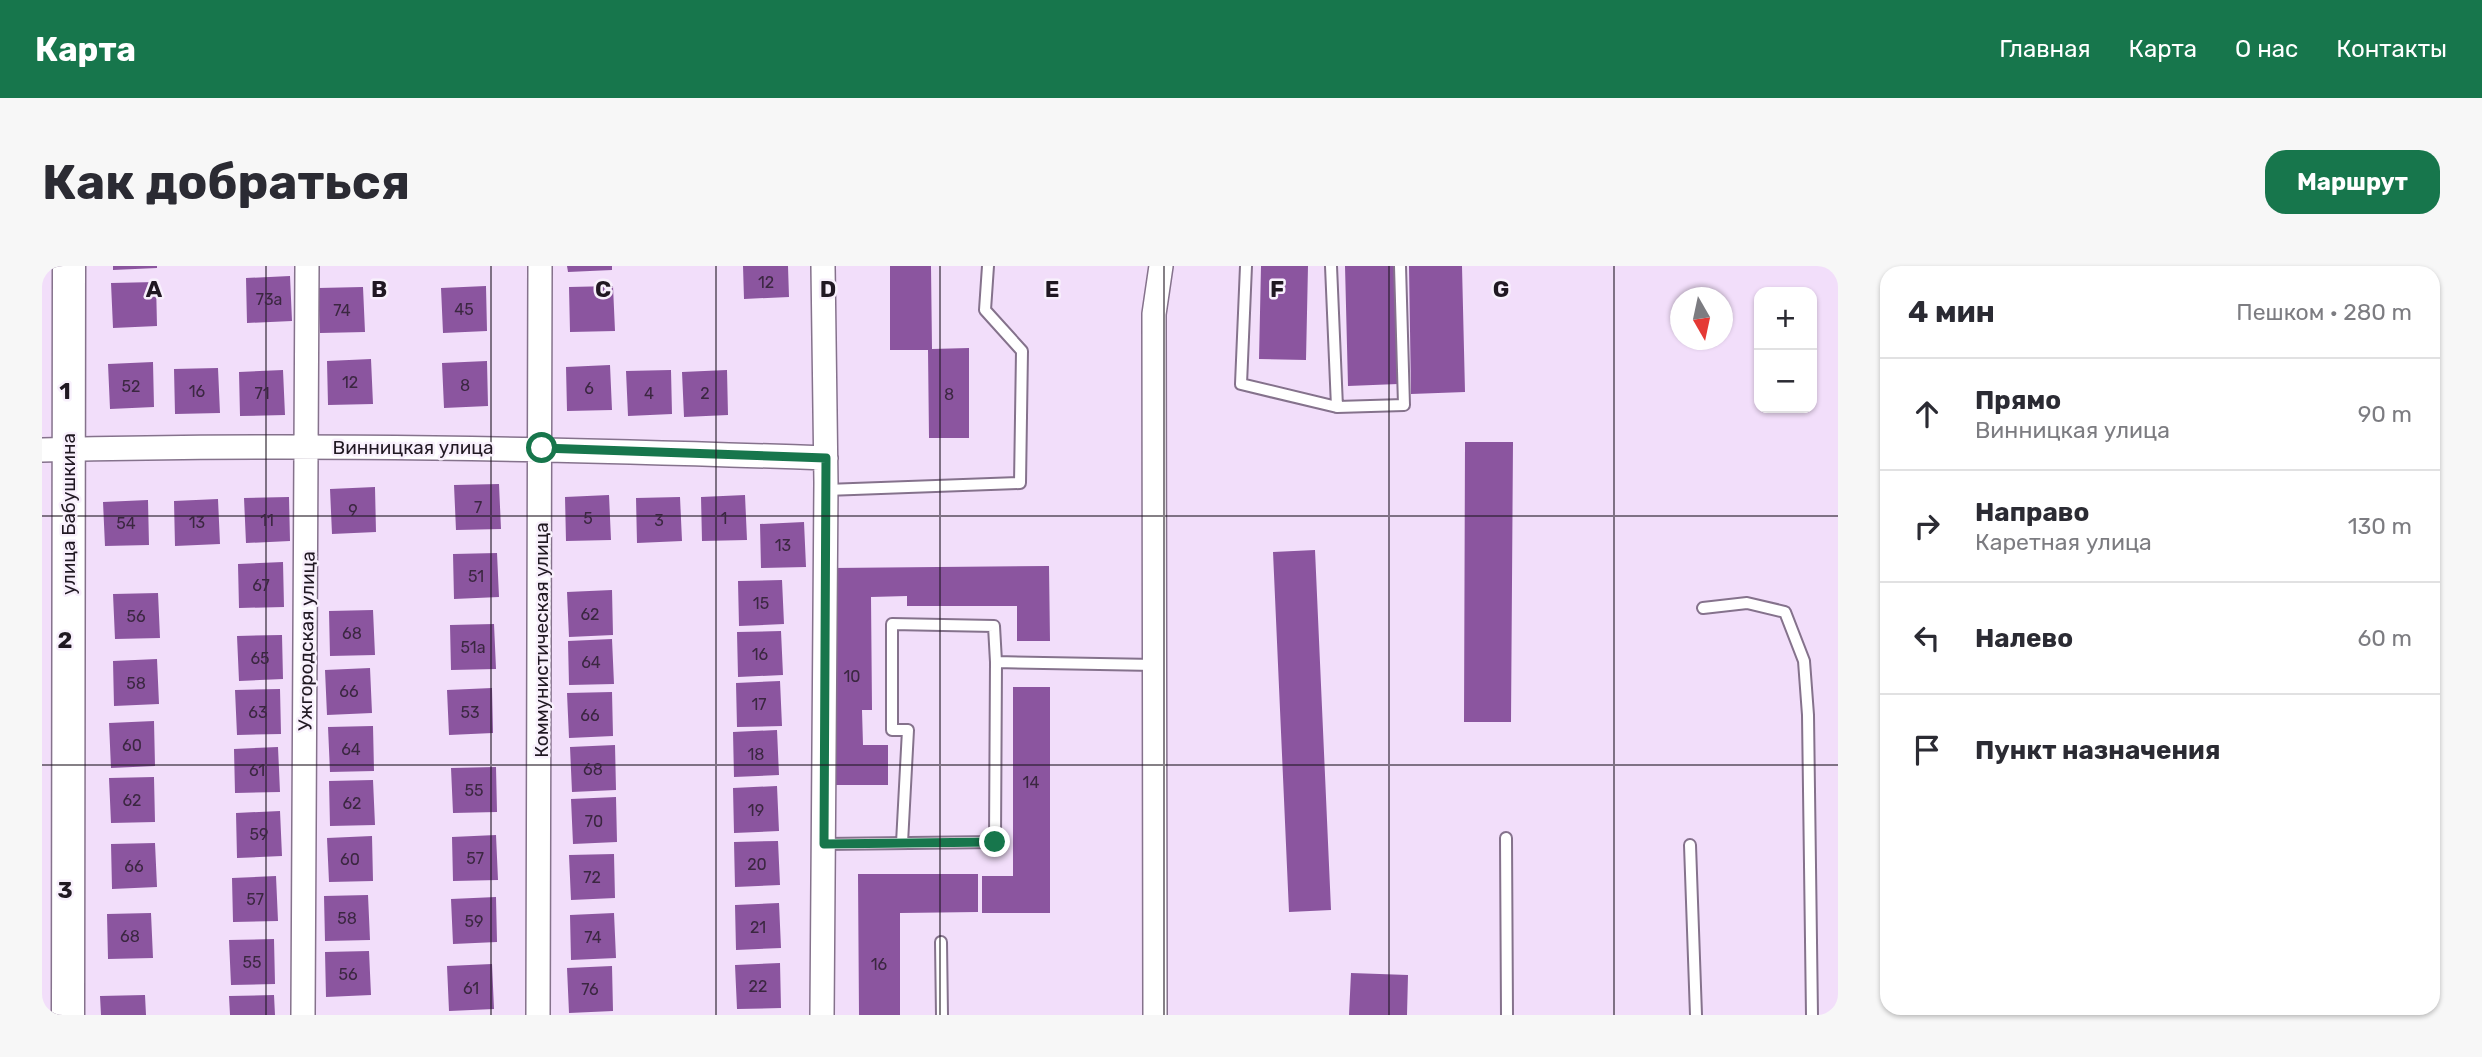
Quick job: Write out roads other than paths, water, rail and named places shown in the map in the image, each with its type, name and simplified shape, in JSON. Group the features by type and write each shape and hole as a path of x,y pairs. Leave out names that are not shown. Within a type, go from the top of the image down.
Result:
{"street":[{"name":"улица Бабушкина","path":"68,1015 55,450 69,266"},
{"name":"Ужгородская улица","path":"303,1015 307,266"},
{"name":"Коммунистическая улица","path":"538,1015 542,448 540,266"},
{"path":"822,1015 826,490 823,266"},
{"path":"1155,1015 1154,314 1161,266"},
{"name":"Винницкая улица","path":"55,450 308,446 542,448 826,458"}],"lane":[{"path":"826,490 1020,484 1022,351 985,310 988,266"},
{"path":"1246,266 1241,384 1337,407 1404,405 1400,266"},
{"path":"1331,266 1337,407"},
{"path":"1703,608 1747,603 1785,612 1804,661 1808,715 1812,1015"},
{"path":"824,844 995,842 994,626 892,624 892,730 908,730 902,843"},
{"path":"996,662 1155,665"},
{"path":"1506,838 1507,1015"},
{"path":"1690,845 1696,1015"},
{"path":"941,942 942,1015"}]}
